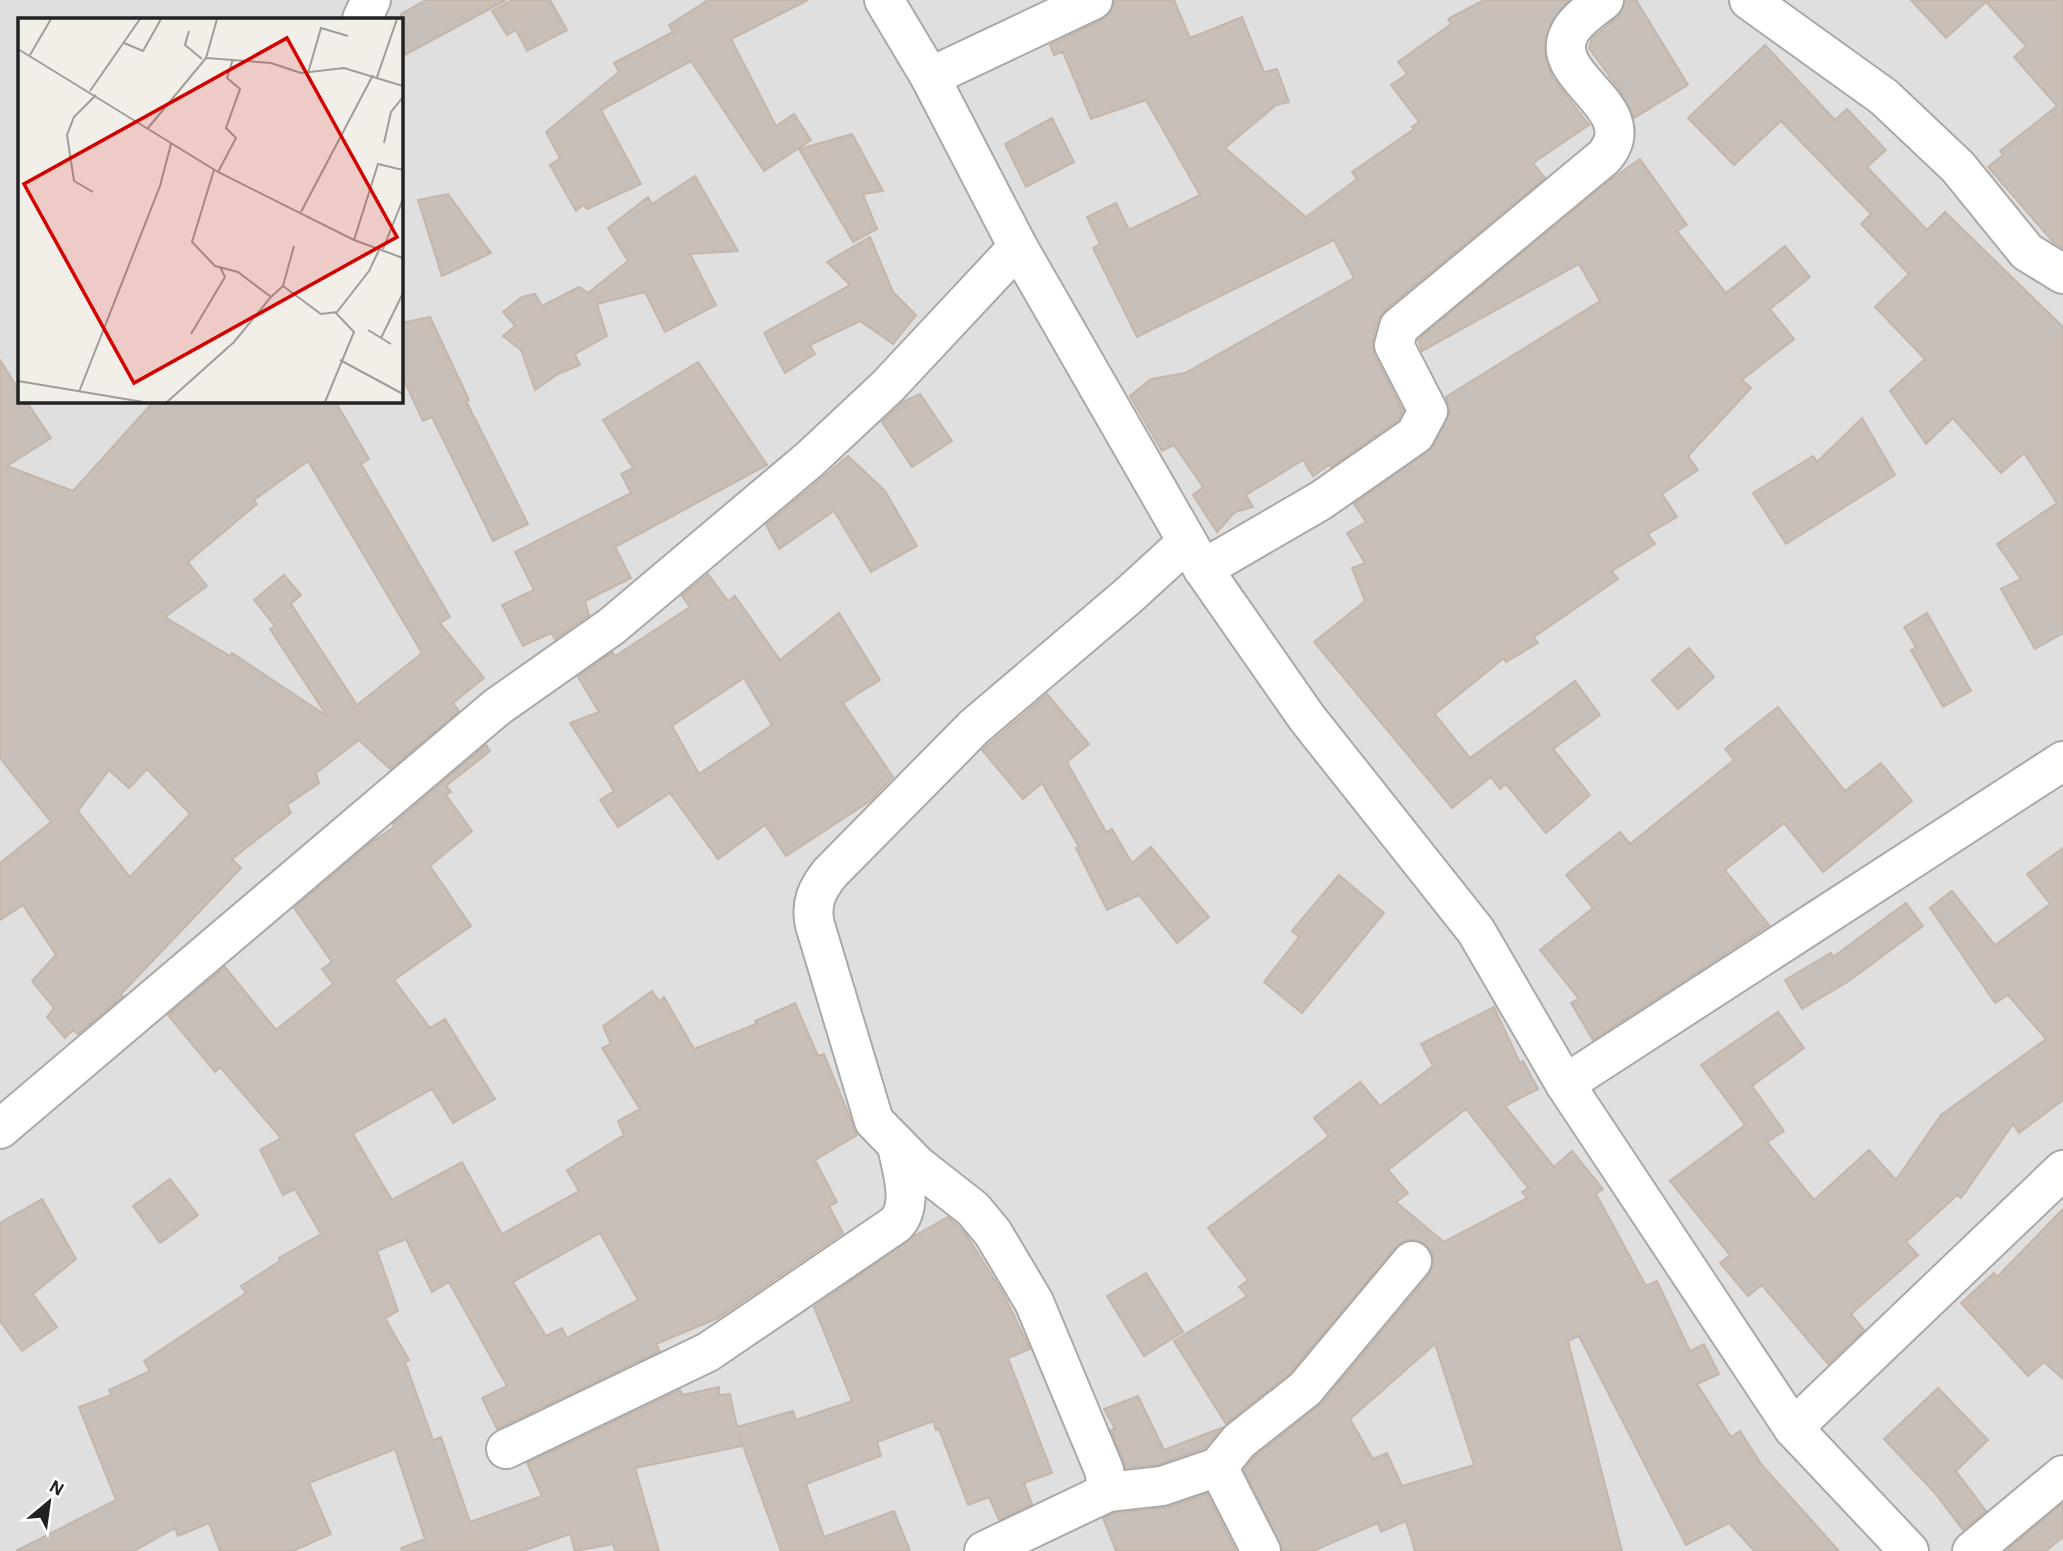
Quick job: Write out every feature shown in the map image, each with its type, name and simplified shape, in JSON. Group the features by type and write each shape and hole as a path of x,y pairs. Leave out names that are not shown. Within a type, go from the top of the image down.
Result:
{"street":[{"path":"362,18 371,0"},
{"path":"884,0 930,77 1018,247 1195,556 1307,718 1476,930 1565,1084 1793,1427 1909,1551"},
{"path":"930,77 1093,0"},
{"path":"1108,1492 1099,1455 1034,1302 993,1233 973,1209 897,1146 874,1121 815,925 814,902 819,887 974,727 1128,596 1195,556 1320,501 1415,435 1428,411 1394,345 1399,327 1604,157 1616,139 1614,123 1571,63 1566,44 1573,26 1604,0"},
{"path":"1749,0 1884,97 1958,167 2027,251 2063,274"},
{"path":"0,1129 497,707 612,626 810,459 888,386 1018,247"},
{"path":"1565,1084 2063,761"},
{"path":"506,1449 708,1352 896,1224 902,1217 905,1203 897,1146"},
{"path":"1793,1427 2063,1170"},
{"path":"984,1551 1108,1492 1162,1486 1218,1467 1239,1441 1304,1389 1412,1261"},
{"path":"1218,1467 1261,1551"},
{"path":"1972,1551 2063,1475"}],"shaded area":[{"path":"0,0 2063,0 2063,1551 0,1551"}],"building":[{"path":"426,0 506,0 402,56 401,14"},
{"path":"512,0 550,0 567,30 527,51 516,30 507,35 492,11"},
{"path":"708,0 808,0 731,39 776,126 794,114 811,140 764,171 691,61 601,110 641,184 587,209 583,205 576,211 550,165 560,158 546,132 619,72 614,63 673,32 669,25"},
{"path":"1115,0 1174,0 1190,38 1242,17 1264,72 1277,69 1289,102 1276,105 1225,148 1306,217 1357,179 1352,172 1414,129 1412,127 1419,122 1391,85 1407,74 1398,62 1451,24 1448,19 1484,0 1569,0 1550,24 1545,56 1553,78 1589,125 1533,163 1545,178 1385,310 1378,320 1373,339 1374,354 1403,411 1398,420 1331,467 1329,465 1313,476 1303,460 1246,495 1253,507 1235,512 1217,532 1193,495 1203,487 1174,445 1162,451 1130,396 1151,379 1185,373 1354,278 1334,240 1137,337 1093,248 1100,244 1087,217 1116,203 1129,230 1200,195 1146,100 1091,119 1063,52 1054,55 1050,45 1103,19 1111,12"},
{"path":"1625,0 1636,0 1688,85 1634,118 1623,95 1589,48 1592,38 1618,17"},
{"path":"1911,0 2063,0 2063,248 2054,243 1988,167 2003,155 2000,151 2057,106 2014,57 2026,46 1986,2 1946,38"},
{"path":"1765,45 1835,120 1847,109 1886,150 1867,167 1927,230 1945,212 2063,327 2063,633 2035,649 2001,589 2021,579 1997,544 2057,503 2024,453 2001,473 1953,418 1926,444 1890,391 1925,359 1875,307 1909,274 1861,224 1871,214 1781,121 1734,165 1688,118"},
{"path":"1052,118 1074,162 1026,187 1005,144"},
{"path":"852,134 883,191 863,194 877,229 853,242 799,149"},
{"path":"1640,159 1687,225 1677,231 1726,293 1785,246 1810,277 1770,309 1794,339 1742,380 1751,388 1688,456 1698,470 1662,494 1677,517 1648,534 1655,544 1612,571 1618,579 1534,637 1538,643 1506,662 1504,658 1435,714 1470,758 1575,681 1600,715 1553,749 1590,795 1546,833 1506,784 1500,789 1491,777 1452,808 1314,642 1365,601 1352,568 1365,563 1347,533 1366,522 1354,504 1434,446 1450,412 1446,397 1600,301 1579,264 1422,351 1418,339 1606,183"},
{"path":"695,176 738,251 690,254 716,305 665,332 645,292 597,304 607,336 575,354 580,365 558,374 535,390 521,350 503,336 515,326 503,312 522,297 535,294 542,306 579,287 588,293 628,261 608,228 648,197 652,204"},
{"path":"448,194 491,253 442,276 418,200"},
{"path":"870,237 893,292 916,315 893,344 860,321 810,345 815,354 785,373 764,333 850,285 827,262"},
{"path":"430,317 469,400 466,401 528,524 493,541 432,417 423,421 402,376 402,323"},
{"path":"0,360 18,388 18,402 27,402 51,438 7,466 73,491 153,402 336,402 369,459 361,464 450,617 440,623 484,678 453,703 459,711 390,769 359,740 316,773 319,783 287,805 291,813 232,859 241,868 121,994 123,996 78,1034 73,1030 65,1038 47,1017 54,1008 32,981 56,955 23,905 0,920 0,863 51,822 0,758","holes":["308,461 422,653 357,705 291,604 301,595 284,575 254,600 275,626 270,629 327,716 232,653 230,656 165,617 207,586 188,562 257,504 254,500","147,769 190,814 130,877 78,811 109,770 129,788"]},
{"path":"698,362 767,465 615,547 631,578 585,601 589,615 555,639 551,633 523,646 502,605 534,590 515,552 631,493 621,474 633,468 603,420"},
{"path":"920,394 952,441 912,467 882,422 904,401"},
{"path":"1862,418 1895,475 1786,544 1753,493 1813,456 1817,462"},
{"path":"848,456 885,491 917,546 871,572 834,511 779,549 766,525"},
{"path":"708,574 728,601 735,596 780,660 839,613 880,680 843,703 893,777 870,801 786,856 765,825 718,859 670,793 618,827 600,800 614,791 570,723 599,712 578,677 612,652 615,656 690,607 682,596","holes":["744,678 772,725 699,774 672,726"]},
{"path":"1927,613 1971,691 1943,707 1911,650 1916,647 1904,627"},
{"path":"1689,648 1714,677 1678,709 1652,680"},
{"path":"1047,694 1089,744 1067,762 1106,832 1112,829 1132,863 1151,847 1209,917 1177,943 1139,895 1107,910 1076,848 1079,847 1042,783 1023,799 982,750"},
{"path":"1778,707 1845,791 1881,763 1912,801 1823,872 1784,823 1725,870 1769,925 1593,1040 1571,1003 1579,999 1540,950 1593,908 1566,875 1620,832 1630,844 1734,760 1725,749"},
{"path":"486,745 490,751 446,786 451,792 446,795 472,831 430,866 471,926 394,980 430,1028 445,1019 495,1099 453,1123 432,1089 353,1134 392,1200 462,1162 502,1234 579,1191 567,1170 624,1135 618,1121 640,1109 602,1048 611,1044 603,1026 652,991 659,1001 664,997 694,1049 756,1024 755,1021 795,1003 818,1056 824,1054 857,1135 815,1160 837,1202 829,1206 843,1233 718,1318 656,1344 660,1351 497,1429 482,1398 507,1386 449,1282 432,1292 406,1239 377,1251 398,1311 385,1318 409,1360 405,1362 433,1440 441,1437 470,1522 542,1496 527,1463 680,1390 683,1395 719,1387 719,1395 730,1394 737,1427 793,1411 796,1420 852,1401 814,1307 914,1236 948,1217 965,1233 1003,1293 1030,1349 1008,1358 1052,1473 1024,1483 1032,1504 999,1520 989,1497 968,1505 939,1429 936,1430 933,1421 877,1442 881,1456 806,1484 824,1537 894,1511 910,1551 781,1551 738,1432 742,1446 635,1468 659,1551 615,1551 613,1544 575,1551 570,1534 523,1551 402,1551 401,1548 425,1539 395,1449 309,1483 331,1534 293,1551 220,1551 209,1523 178,1536 175,1528 134,1551 16,1551 116,1500 79,1407 111,1395 109,1390 150,1371 144,1361 246,1293 241,1286 280,1261 279,1258 321,1234 295,1189 283,1195 260,1150 281,1138 220,1067 215,1072 168,1015 225,967 276,1030 333,984 322,969 332,962 294,908 373,841 394,827 393,824","holes":["600,1233 638,1300 567,1338 562,1328 546,1336 513,1282"]},
{"path":"2063,848 2063,1100 2019,1133 2013,1124 1961,1198 1957,1195 1906,1242 1918,1255 1851,1314 1864,1330 1828,1364 1762,1285 1748,1296 1720,1263 1730,1255 1670,1181 1745,1125 1701,1065 1778,1012 1804,1048 1752,1086 1784,1131 1767,1142 1814,1200 1869,1150 1896,1180 1941,1115 2046,1039 2008,995 1995,1003 1930,908 1952,891 1995,945 2050,904 2027,874"},
{"path":"1339,875 1384,913 1302,1013 1264,982 1299,937 1292,931"},
{"path":"1906,903 1923,926 1849,981 1802,1009 1785,980 1831,953 1833,957"},
{"path":"1494,1007 1520,1063 1523,1061 1538,1089 1505,1106 1554,1167 1572,1151 1603,1189 1596,1194 1646,1286 1657,1281 1690,1351 1704,1344 1719,1374 1697,1384 1731,1437 1740,1431 1761,1464 1839,1551 1754,1551 1729,1523 1686,1545 1579,1336 1568,1341 1622,1551 1415,1551 1406,1521 1381,1532 1378,1523 1313,1551 1283,1551 1244,1470 1254,1457 1322,1403 1429,1275 1433,1254 1426,1245 1416,1240 1405,1240 1396,1247 1290,1373 1226,1424 1174,1341 1247,1296 1239,1287 1248,1280 1208,1228 1329,1136 1314,1118 1360,1082 1380,1106 1433,1066 1421,1044","holes":["1466,1109 1528,1188 1522,1192 1527,1198 1444,1242 1396,1202 1408,1193 1388,1170","1435,1344 1474,1465 1402,1486 1387,1453 1373,1459 1350,1419"]},
{"path":"170,1179 198,1215 160,1243 133,1206"},
{"path":"42,1199 76,1259 33,1294 57,1327 22,1351 0,1321 0,1223"},
{"path":"2063,1209 2063,1379 2044,1362 2028,1376 1961,1303 1994,1273 1997,1277"},
{"path":"1146,1273 1183,1332 1144,1356 1107,1296"},
{"path":"1938,1388 1988,1440 1956,1471 1986,1511 1963,1530 1935,1493 1884,1439"},
{"path":"1138,1396 1164,1450 1221,1428 1205,1448 1157,1465 1126,1468 1111,1430 1115,1428 1104,1409"},
{"path":"1207,1494 1236,1551 1116,1551 1103,1518 1114,1513 1169,1507"},
{"path":"2063,1503 2063,1537 2046,1551 2006,1551"}]}
